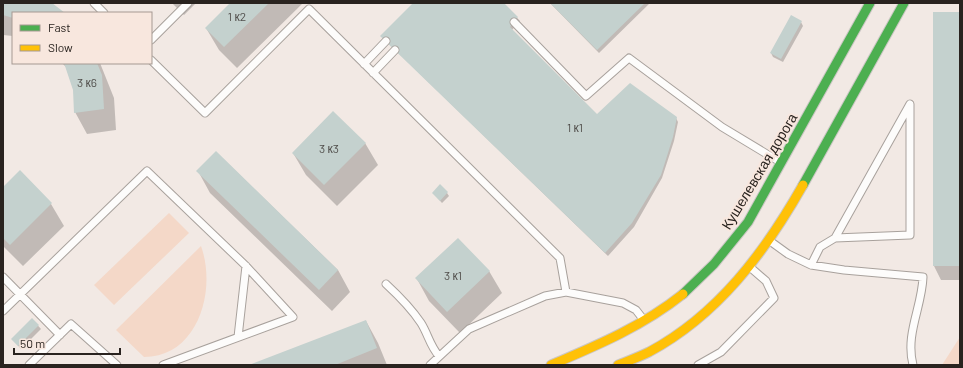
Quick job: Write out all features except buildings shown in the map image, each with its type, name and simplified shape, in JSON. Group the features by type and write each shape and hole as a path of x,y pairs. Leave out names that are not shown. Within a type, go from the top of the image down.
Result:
{"main road":[{"name":"Кушелевская дорога","path":"551,365 608,340 644,321 675,301 700,279 727,251 748,222 870,3"},
{"path":"618,365 649,352 692,323 720,299 750,268 770,241 785,216 904,3"}],"lane":[{"path":"94,3 103,12"},
{"path":"152,39 188,3"},
{"path":"152,61 205,113 314,3"},
{"path":"309,9 560,258 566,292"},
{"path":"514,22 586,96 629,58 722,127 782,163"},
{"path":"364,64 386,41"},
{"path":"373,73 395,50"},
{"path":"811,265 820,247 834,238 910,104 910,235 834,238"},
{"path":"3,311 147,171 246,266 293,317 164,365"},
{"path":"770,241 788,254 811,265 844,270 923,277 922,291 911,330 910,346 914,365"},
{"path":"238,337 246,266"},
{"path":"698,365 721,352 774,298 766,281 750,268"},
{"path":"3,277 60,334"},
{"path":"386,284 408,306 422,325 433,349 439,356"},
{"path":"430,365 469,329 545,296 566,292 623,303 636,310 644,321"},
{"path":"29,365 71,324 117,365"}],"shaded area":[{"path":"169,213 189,233 114,305 94,285"},
{"path":"201,246 205,263 206,282 204,300 199,318 190,333 178,346 163,354 144,357 116,330"},
{"path":"960,337 960,365 942,365"}],"traffic: fast":[{"path":"683,294 714,264 748,222 870,3"},
{"path":"803,185 904,3"}],"traffic: slow":[{"path":"618,365 649,352 674,337 697,320 718,301 756,258 773,234 803,185"},
{"path":"551,365 620,334 652,316 683,294"}]}
